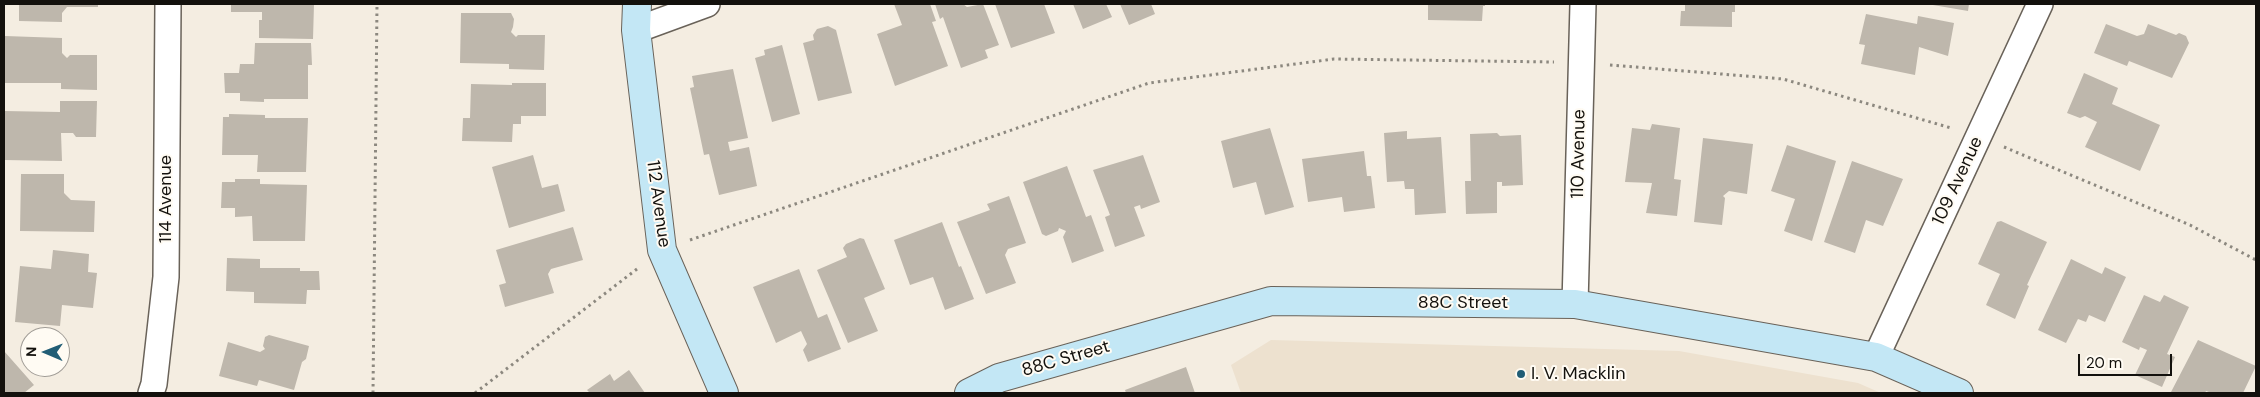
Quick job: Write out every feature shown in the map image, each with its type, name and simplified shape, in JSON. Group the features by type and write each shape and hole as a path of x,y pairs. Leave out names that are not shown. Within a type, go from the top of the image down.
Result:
{"street":[{"name":"114 Avenue","path":"151,393 154,384 166,277 168,4"},
{"path":"637,17 707,4"},
{"name":"110 Avenue","path":"1575,304 1583,4"},
{"name":"109 Avenue","path":"1876,358 2040,4"},
{"name":"112 Avenue","path":"637,17 662,250 724,393"},
{"name":"88C Street","path":"969,393 1002,386 1271,301 1575,304 1876,358 1960,393"}],"path":[{"path":"373,393 377,4"},
{"path":"475,393 662,250 1148,83 1334,59 1582,63 1783,79 1979,136 2190,225 2256,260"}],"shaded area":[{"name":"I. V. Macklin","path":"1271,340 1679,351 1858,383 1881,393 1241,393 1231,365"}],"building":[{"path":"19,4 98,4 98,7 67,7 62,13 62,22 19,21"},
{"path":"231,4 314,4 313,39 259,38 259,20 262,20 262,12 231,12"},
{"path":"894,4 930,4 936,21 932,22 948,66 895,86 877,34 902,25"},
{"path":"935,4 963,4 967,7 983,4 999,45 985,50 988,58 961,68 943,17 940,19"},
{"path":"995,4 1044,4 1055,33 1011,48"},
{"path":"1073,4 1106,4 1112,17 1083,29"},
{"path":"1120,4 1151,4 1155,14 1129,25"},
{"path":"1428,4 1485,4 1485,6 1483,6 1482,21 1428,20"},
{"path":"1685,4 1735,4 1735,12 1732,12 1732,27 1680,26 1681,11 1685,11"},
{"path":"1927,4 1969,4 1968,11"},
{"path":"461,13 511,13 514,19 511,32 516,37 518,35 545,35 544,70 509,69 509,64 460,63"},
{"path":"1866,14 1917,24 1918,16 1954,23 1948,56 1919,47 1915,75 1861,64 1865,45 1859,44"},
{"path":"2106,24 2137,36 2144,34 2148,24 2176,35 2179,33 2186,36 2189,43 2172,78 2129,61 2127,66 2094,53"},
{"path":"828,26 836,30 852,93 818,101 803,43 814,40 813,35 817,29"},
{"path":"5,36 62,38 62,53 67,58 70,55 97,55 97,90 61,89 61,83 4,83"},
{"path":"255,43 311,43 312,65 308,65 308,99 264,99 264,102 240,101 240,93 225,93 224,73 239,73 240,64 254,64"},
{"path":"782,45 800,114 772,122 755,58 765,55 764,50"},
{"path":"733,69 748,138 728,142 730,151 749,147 757,186 719,195 709,154 704,155 690,88 694,87 692,76"},
{"path":"2084,73 2118,88 2112,104 2160,125 2140,171 2085,147 2097,122 2085,116 2080,118 2067,113"},
{"path":"512,83 546,83 546,116 521,116 521,124 513,124 512,142 462,141 463,118 470,118 471,84 512,85"},
{"path":"60,101 97,101 96,137 76,137 73,133 61,133 62,161 4,160 4,111 60,112"},
{"path":"229,114 265,115 265,118 308,118 306,172 257,172 258,155 222,155 223,117 229,117"},
{"path":"1652,124 1680,128 1674,179 1681,180 1677,216 1646,213 1652,183 1625,182 1632,128 1650,130"},
{"path":"1270,128 1294,207 1265,215 1256,182 1233,188 1221,141"},
{"path":"1407,131 1407,139 1441,137 1446,213 1415,215 1414,189 1405,189 1404,181 1387,182 1384,133"},
{"path":"1497,133 1500,136 1521,135 1523,185 1502,186 1502,182 1497,182 1497,213 1466,214 1465,181 1471,181 1470,134"},
{"path":"1703,138 1753,144 1747,194 1729,191 1723,196 1725,198 1722,225 1694,222"},
{"path":"1787,145 1836,161 1812,241 1784,231 1795,199 1771,191"},
{"path":"1364,151 1367,176 1371,176 1375,208 1344,212 1342,197 1308,202 1302,159"},
{"path":"533,155 542,188 558,184 565,211 509,228 492,167"},
{"path":"1143,155 1160,202 1141,209 1140,205 1134,207 1145,236 1115,247 1105,217 1110,215 1093,170"},
{"path":"1852,161 1903,179 1883,226 1866,220 1855,253 1824,242"},
{"path":"1067,166 1086,217 1091,215 1104,251 1072,263 1063,237 1066,231 1059,228 1058,231 1046,236 1042,234 1023,182"},
{"path":"21,174 64,174 64,193 71,200 95,201 94,232 20,231"},
{"path":"235,179 260,179 260,184 307,185 305,241 253,241 252,216 235,217 235,208 221,208 222,182 235,182"},
{"path":"1009,196 1026,243 1008,249 1005,255 1016,283 986,294 957,222 990,210 987,204"},
{"path":"2001,221 2047,242 2027,285 2029,286 2015,319 1986,305 2000,274 1978,264 1997,222"},
{"path":"942,222 959,267 961,266 974,299 945,310 933,277 910,285 894,240"},
{"path":"573,227 583,260 551,269 548,274 554,293 505,307 499,285 506,283 496,250"},
{"path":"860,238 864,239 885,289 864,298 878,331 848,343 817,270 847,257 843,248 846,244"},
{"path":"53,250 89,254 88,272 97,273 93,308 62,305 60,326 15,322 20,266 51,269"},
{"path":"227,258 260,259 260,268 300,268 300,271 319,271 320,290 307,290 306,304 254,303 254,292 226,291"},
{"path":"2071,259 2102,274 2105,267 2126,277 2105,322 2089,315 2086,322 2078,319 2066,343 2038,330"},
{"path":"799,269 818,318 827,314 841,349 808,362 803,350 807,344 801,331 776,343 753,287"},
{"path":"2144,295 2160,302 2164,295 2189,307 2167,354 2175,357 2162,387 2135,375 2147,350 2140,347 2139,350 2122,342"},
{"path":"269,335 309,346 294,390 259,380 257,386 219,376 228,342 260,352 265,349 263,346 265,337"},
{"path":"2198,340 2256,366 2243,393 2171,392"},
{"path":"4,351 20,369 20,377 27,377 34,385 24,393 4,393"},
{"path":"1186,367 1195,393 1126,393 1125,390"},
{"path":"629,370 645,393 590,393 587,390 610,374 614,381"}],"place":[{"name":"I. V. Macklin","path":"1521,374"}]}
